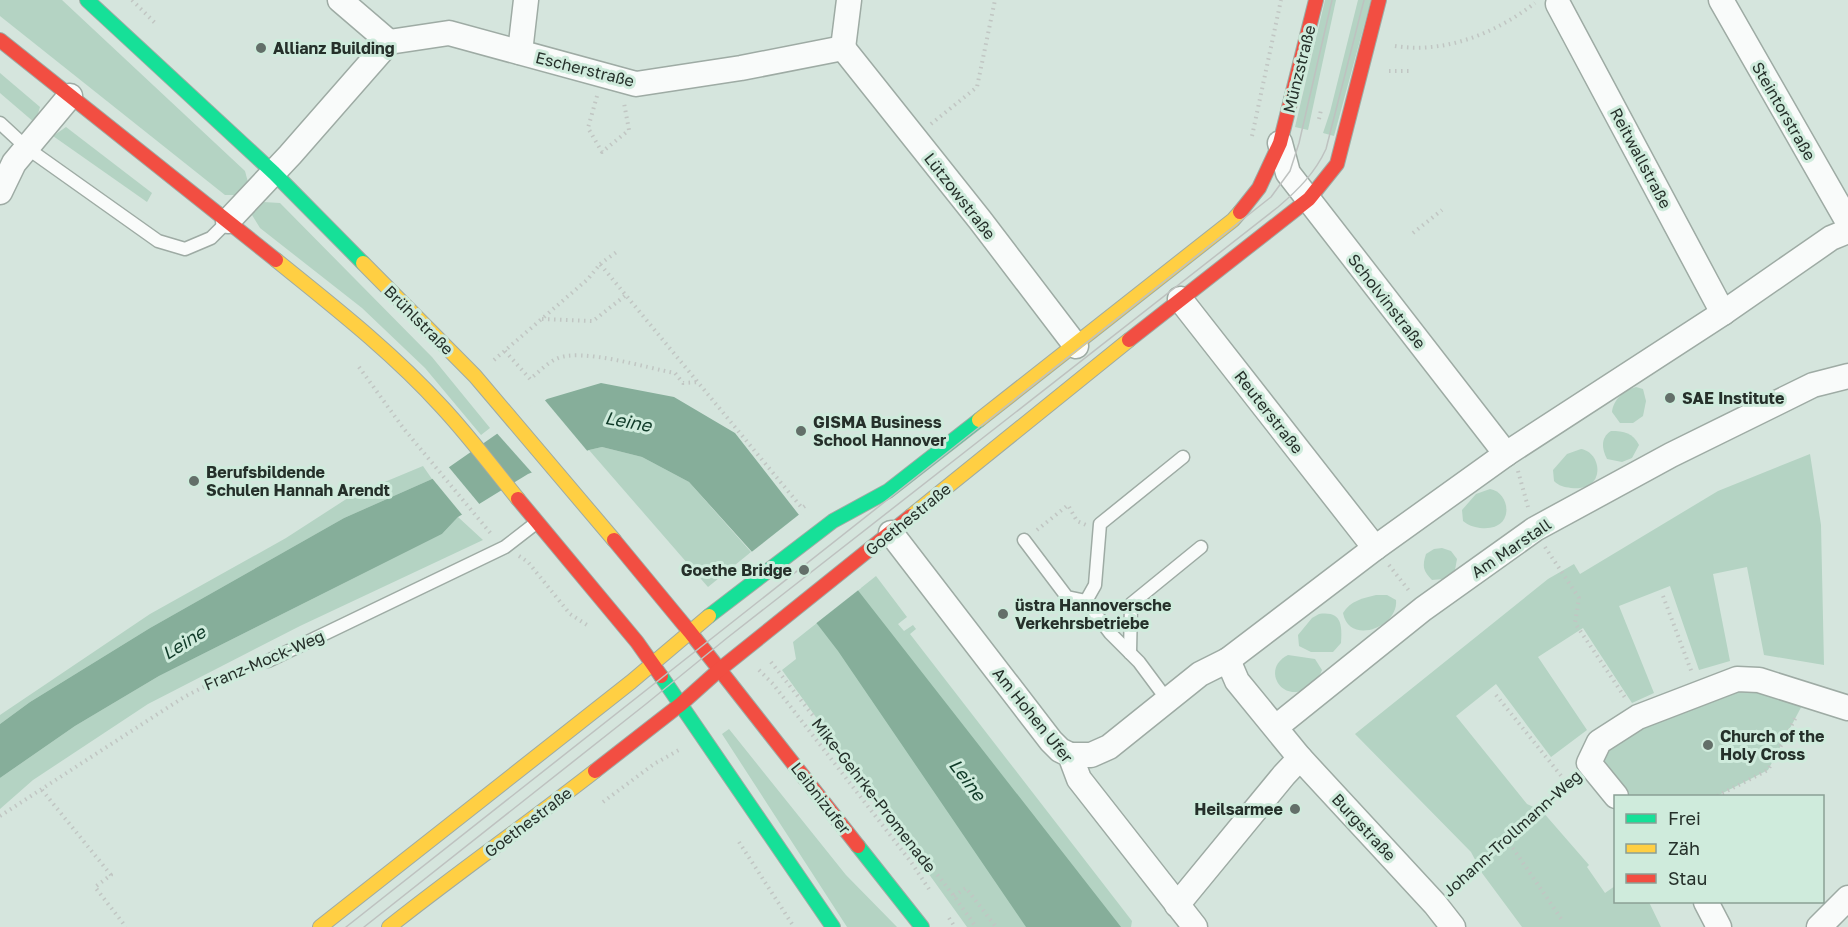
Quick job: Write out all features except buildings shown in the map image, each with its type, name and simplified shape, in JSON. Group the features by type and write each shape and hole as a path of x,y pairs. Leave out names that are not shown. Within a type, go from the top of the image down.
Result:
{"street":[{"name":"Brühlstraße","path":"87,0 274,173 475,376 558,472 719,670"},
{"path":"228,221 274,173 389,42 340,0"},
{"path":"520,52 526,0"},
{"path":"843,48 849,0"},
{"name":"Münzstraße","path":"1281,140 1316,0"},
{"name":"Goethestraße","path":"389,927 458,873 534,819 681,704 719,670 1180,299 1309,199 1336,164 1364,66 1379,0"},
{"name":"Steintorstraße","path":"1721,0 1848,222"},
{"name":"Reitwallstraße","path":"1548,2 1723,313"},
{"name":"Escherstraße","path":"389,42 449,33 636,84 741,68 843,48"},
{"path":"0,40 228,221 383,349 443,408 623,623 833,927"},
{"name":"Lützowstraße","path":"843,48 980,220 1076,346"},
{"path":"0,192 14,164 70,96"},
{"name":"Scholvinstraße","path":"1281,140 1288,174 1506,454"},
{"name":"Goethestraße","path":"320,927 653,664 748,586 833,521 888,491 1076,346 1233,220 1258,188 1281,140"},
{"path":"1070,755 1091,755 1109,747 1200,674 1228,660 1375,548 1506,454 1723,313 1831,238 1848,231"},
{"name":"Reuterstraße","path":"1162,276 1375,548"},
{"name":"Am Marstall","path":"1276,728 1423,609 1535,529 1671,455 1813,385 1846,382"},
{"name":"Am Hohen Ufer","path":"891,533 1051,741 1060,750 1070,755 1079,779 1195,927"},
{"path":"1228,660 1237,681 1276,728"},
{"name":"Leibnizufer","path":"719,670 922,927"},
{"path":"1615,795 1590,763 1599,742 1638,717 1737,679 1759,680 1848,708"},
{"name":"Burgstraße","path":"1276,728 1300,758 1435,904 1453,927"},
{"path":"1177,905 1300,758"},
{"path":"1819,927 1848,898"},
{"path":"1707,903 1719,927"}],"lane":[{"path":"0,123 27,148 158,241 185,249 212,238 228,221"},
{"path":"1086,601 1095,585 1100,524 1184,457"},
{"name":"Franz-Mock-Weg","path":"268,661 504,547 538,522"},
{"path":"1024,540 1067,597 1086,601 1168,701"},
{"path":"1130,653 1131,604 1202,547"}],"path":[{"path":"914,138 977,87 995,0"},
{"path":"1250,144 1281,0"},
{"path":"1391,45 1407,47 1463,41 1483,35 1548,2"},
{"path":"612,77 628,130 602,152 588,128 612,77"},
{"path":"1413,232 1442,210"},
{"path":"475,376 588,279 600,264 618,251"},
{"path":"600,264 802,508 809,503"},
{"path":"542,319 593,321 626,295"},
{"path":"505,351 530,379 554,359 568,354 587,355 675,373 683,383 699,382"},
{"path":"352,361 361,368 436,468 484,527 504,547 528,562 570,614 591,628"},
{"path":"1506,454 1517,470 1535,529 1579,598 1575,623 1638,717"},
{"path":"1024,540 1068,505 1077,521 1100,533"},
{"path":"1375,548 1423,609"},
{"path":"1663,596 1700,693"},
{"name":"Franz-Mock-Weg","path":"0,816 184,697 235,671 268,661"},
{"name":"Mike-Gehrke-Promenade","path":"771,663 976,927"},
{"path":"773,684 911,862 930,890"},
{"path":"1496,695 1567,783"},
{"path":"1719,795 1768,770 1807,696"},
{"path":"598,806 654,764 679,750"},
{"name":"Johann-Trollmann-Weg","path":"1435,904 1590,763"},
{"path":"42,790 111,875 95,887 126,927"},
{"path":"1506,838 1562,920"},
{"path":"954,896 966,888 996,927"},
{"path":"949,918 955,927"}],"shaded area":[{"path":"0,0 62,0 245,171 249,186 237,195 225,195 0,16"},
{"path":"1325,0 1336,0 1308,130 1295,127"},
{"path":"1358,0 1371,0 1334,136 1323,133"},
{"path":"0,73 40,107 35,123 0,93"},
{"path":"66,127 152,193 147,202 53,136"},
{"path":"263,202 280,203 432,357 490,428 481,435 425,368 362,308 260,228 252,215"},
{"path":"1636,387 1643,389 1646,401 1643,416 1633,423 1620,423 1612,412 1614,403 1623,393"},
{"path":"1611,431 1628,434 1637,441 1639,445 1632,458 1622,462 1607,459 1603,444 1605,437"},
{"path":"602,447 642,457 689,482 751,552 708,587 589,450"},
{"path":"1581,449 1588,452 1597,464 1596,478 1583,488 1564,487 1558,484 1554,481 1553,470 1567,454"},
{"path":"1810,454 1821,525 1824,665 1764,655 1747,567 1713,574 1730,661 1699,670 1670,586 1619,606 1654,693 1632,703 1583,628 1538,657 1587,730 1551,757 1496,684 1456,716 1527,804 1542,811 1589,865 1587,867 1605,893 1614,887 1614,903 1649,903 1661,927 1522,927 1482,873 1471,852 1355,734 1548,579 1574,564 1580,574 1718,491"},
{"path":"423,466 432,479 344,518 150,628 30,702 0,724 0,715 150,614 286,538 351,496"},
{"path":"1490,489 1497,492 1506,504 1505,518 1500,524 1492,528 1480,528 1463,521 1462,510 1476,494"},
{"path":"458,517 483,540 300,626 148,704 33,780 0,809 0,778 75,726 159,676 442,534"},
{"path":"1442,548 1451,551 1457,559 1455,570 1443,579 1432,580 1424,568 1426,554 1434,549"},
{"path":"876,576 907,617 898,624 904,631 913,625 916,629 910,634 1132,921 1131,927 967,927 782,670 796,659 793,642"},
{"path":"1376,595 1387,595 1396,600 1395,610 1390,618 1373,629 1363,631 1354,629 1347,623 1343,613 1353,603"},
{"path":"1319,614 1336,617 1341,625 1341,643 1333,652 1311,652 1299,646 1298,635 1312,618"},
{"path":"1288,655 1315,659 1322,670 1311,685 1301,691 1292,692 1284,689 1275,677 1280,661"},
{"path":"1737,679 1807,696 1768,770 1719,795 1615,795 1589,763 1599,742"},
{"path":"729,729 846,875 897,927 847,927 722,734"}],"water":[{"name":"Leine","path":"601,383 674,397 735,433 1121,927 1026,927 818,625 689,482 642,457 602,447 528,474 458,517 442,534 159,676 75,726 0,778 0,724 30,702 150,628 344,518 432,479 547,399"}],"pier":[{"path":"543,398 589,453 534,475 494,430"},
{"path":"447,465 481,506 464,517 431,477"},
{"path":"801,513 861,588 814,625 749,554"}],"tram line":[{"path":"346,927 1271,197 1290,171 1299,143 1332,0"},
{"path":"364,927 727,638 1278,207 1305,181 1326,149 1364,0"}],"traffic: fast":[{"path":"87,0 274,173 363,263"},
{"path":"709,616 833,521 888,491 979,420"},
{"path":"661,676 833,927"},
{"path":"858,846 922,927"}],"traffic: slow":[{"path":"979,420 1233,220 1240,212"},
{"path":"276,260 362,330 403,367 462,429 518,499"},
{"path":"363,263 475,376 614,540"},
{"path":"911,516 1129,340"},
{"path":"320,927 631,682 709,616"},
{"path":"389,927 595,771"}],"traffic: jam":[{"path":"1240,212 1259,188 1280,143 1316,0"},
{"path":"1129,340 1309,199 1337,164 1379,0"},
{"path":"0,40 276,260"},
{"path":"518,499 637,642 661,676"},
{"path":"595,771 681,704 719,670 911,516"},
{"path":"614,540 690,632 858,846"}],"place":[{"name":"Allianz Building","path":"261,48"},
{"name":"SAE Institute","path":"1670,398"},
{"name":"GISMA Business School Hannover","path":"801,431"},
{"name":"Berufsbildende Schulen Hannah Arendt","path":"194,481"},
{"name":"Goethe Bridge","path":"804,570"},
{"name":"üstra Hannoversche Verkehrsbetriebe","path":"1003,614"},
{"name":"Church of the Holy Cross","path":"1708,745"},
{"name":"Heilsarmee","path":"1295,809"}]}
